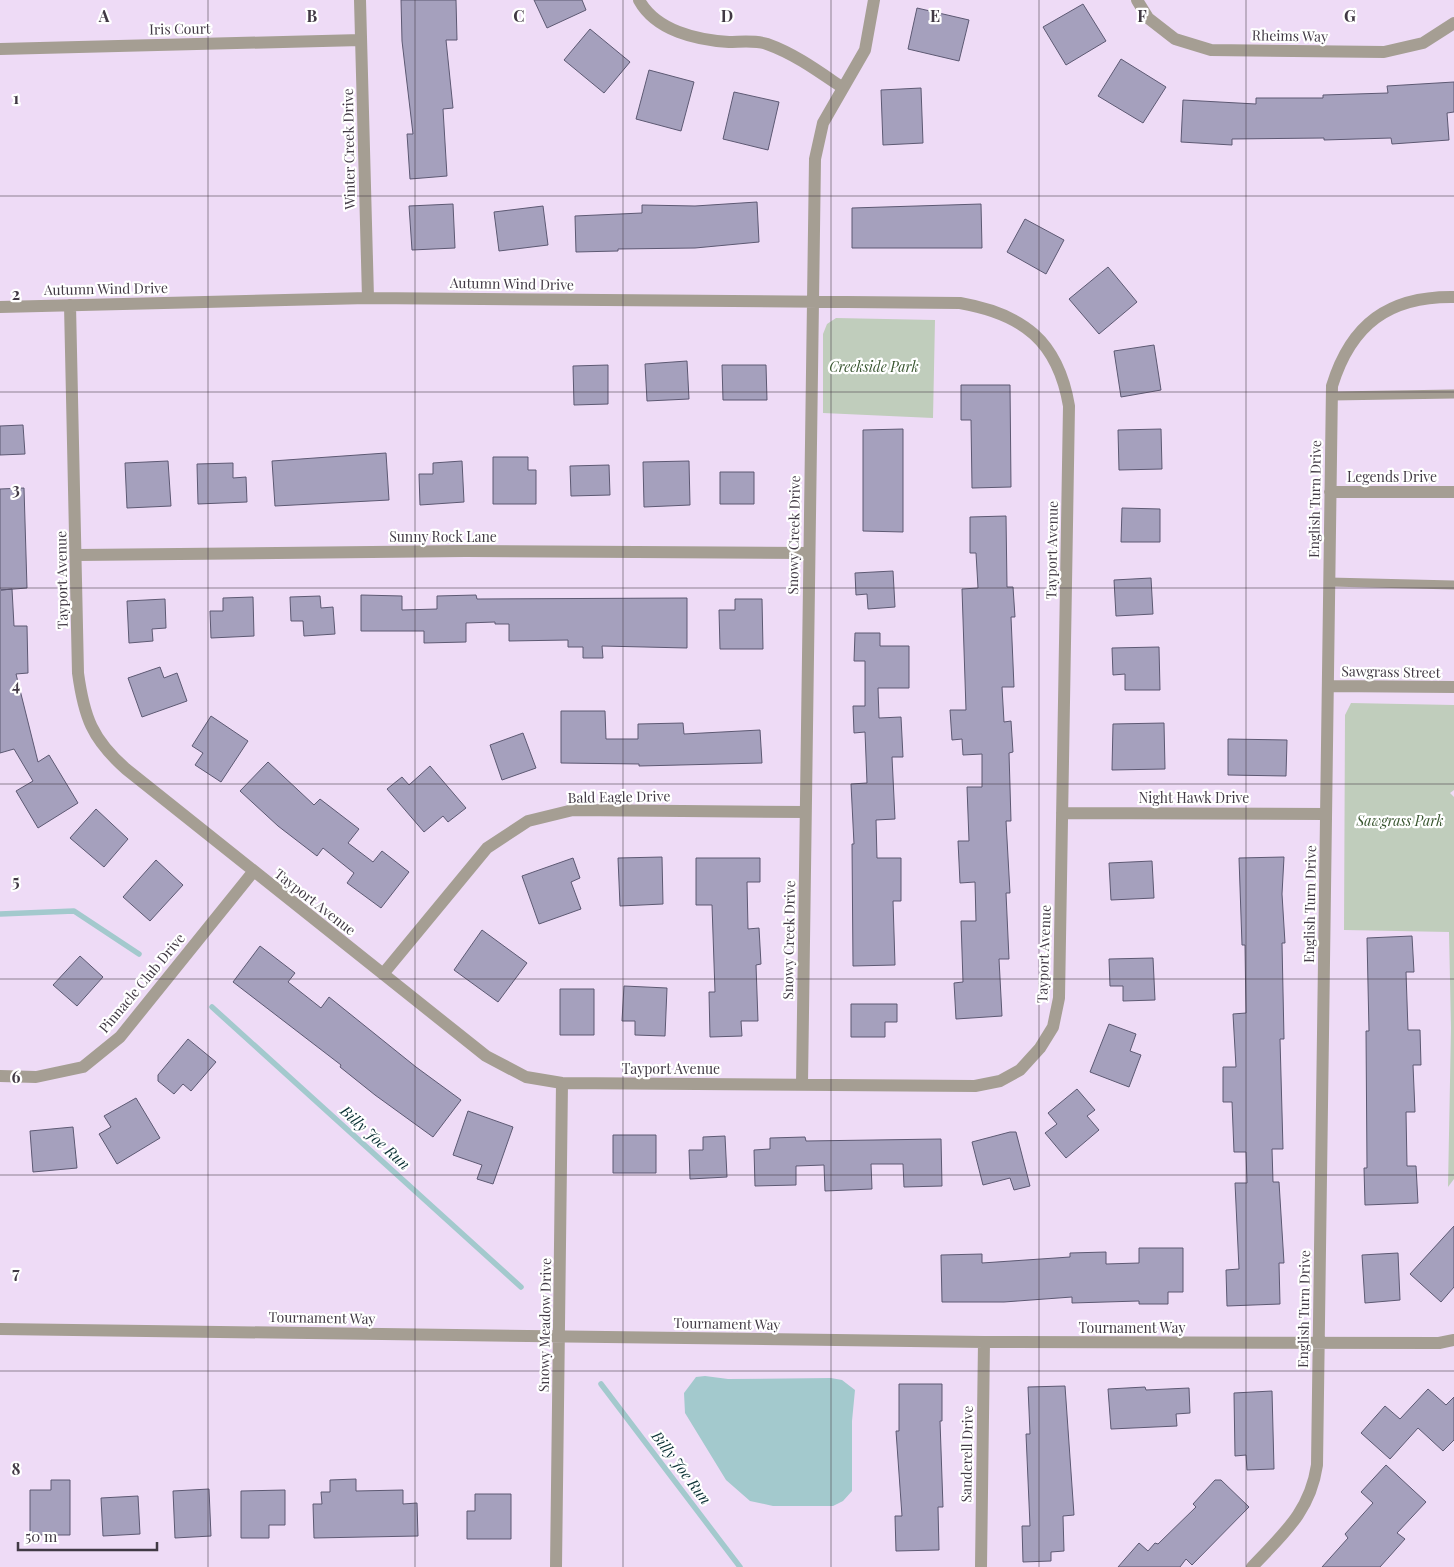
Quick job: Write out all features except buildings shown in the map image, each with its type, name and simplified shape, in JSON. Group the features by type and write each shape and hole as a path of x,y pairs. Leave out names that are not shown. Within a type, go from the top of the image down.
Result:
{"street":[{"name":"Winter Creek Drive","path":"360,0 368,298"},
{"path":"639,0 656,18 673,30 712,41 764,43 797,57 842,88"},
{"name":"Snowy Creek Drive","path":"802,1084 815,159 823,123 865,50 874,0"},
{"name":"Rheims Way","path":"1137,0 1148,18 1175,39 1211,50 1384,52 1423,43 1454,23"},
{"name":"Iris Court","path":"0,49 361,40"},
{"name":"English Turn Drive","path":"1252,1567 1297,1519 1311,1492 1318,1452 1332,386 1343,355 1365,324 1401,304 1418,299 1454,297"},
{"name":"Autumn Wind Drive","path":"0,307 368,298 960,303 1006,314 1020,322"},
{"name":"Tayport Avenue","path":"70,305 78,673 82,702 91,726 106,751 253,872 486,1056 526,1077 562,1083 975,1086 1000,1081 1020,1070 1040,1048 1053,1027 1059,998 1069,406 1066,389 1052,354 1037,335 1020,322"},
{"name":"Legends Drive","path":"1330,492 1454,492"},
{"name":"Sunny Rock Lane","path":"76,555 465,551 809,553"},
{"name":"Sawgrass Street","path":"1328,686 1454,688"},
{"name":"Bald Eagle Drive","path":"383,974 487,848 528,821 573,810 805,812"},
{"name":"Night Hawk Drive","path":"1062,813 1326,814"},
{"name":"Pinnacle Club Drive","path":"0,1076 36,1077 83,1067 113,1043 120,1037 253,872"},
{"name":"Snowy Meadow Drive","path":"556,1567 562,1083"},
{"name":"Tournament Way","path":"0,1329 984,1342 1439,1344 1454,1340"},
{"name":"Sanderell Drive","path":"981,1567 984,1342"}],"lane":[{"path":"1332,396 1454,394"},
{"path":"1329,582 1454,585"}],"green space":[{"name":"Creekside Park","path":"836,318 935,320 933,418 823,413 823,334 827,324"},
{"name":"Sawgrass Park","path":"1351,703 1454,705 1454,790 1450,793 1454,797 1454,1179 1448,1187 1451,1028 1449,932 1344,930 1345,715"}],"shaded area":[{"path":"705,1376 728,1379 831,1378 842,1380 855,1390 852,1421 852,1491 843,1501 833,1506 773,1506 750,1501 726,1480 685,1413 684,1393 696,1377"}],"waterway":[{"name":"Billy Joe Run","path":"0,914 74,911 139,954"},
{"name":"Billy Joe Run","path":"212,1007 521,1287"},
{"name":"Billy Joe Run","path":"601,1384 740,1567"}]}
